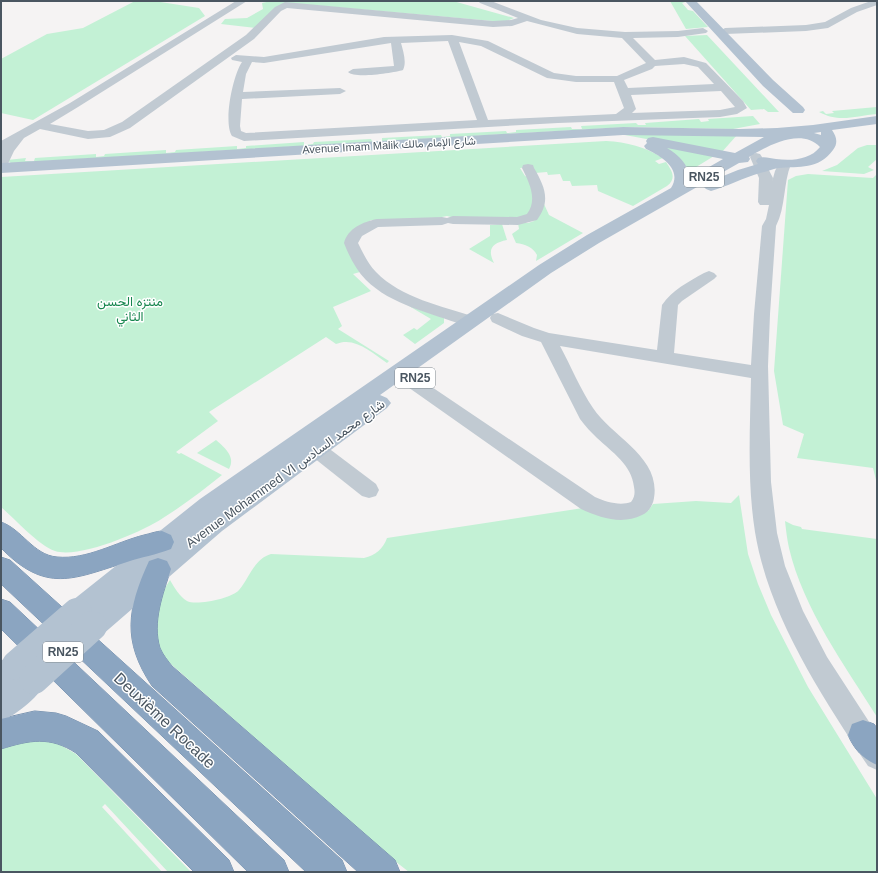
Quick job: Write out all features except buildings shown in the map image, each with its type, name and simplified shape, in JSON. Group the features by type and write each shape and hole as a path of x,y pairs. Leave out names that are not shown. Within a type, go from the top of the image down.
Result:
{"highway":[{"path":"1,532 30,559 48,567 58,568 81,566 142,546 160,555 144,614 143,627 147,654 153,665 162,676 383,872"},
{"name":"Deuxième Rocade","path":"1,568 330,872"},
{"path":"1,611 272,872"},
{"path":"1,734 35,726 55,726 72,732 87,742 217,872"}],"main road":[{"path":"690,1 811,117 829,138 837,141"},
{"path":"696,1 768,83 771,89 811,117"},
{"path":"783,134 793,125 796,120 811,117 835,122 873,122"},
{"name":"RN25","path":"783,134 811,117 837,141 873,122"},
{"name":"Avenue Imam Malik شارع الإمام مالك","path":"1,166 623,131 783,134"},
{"name":"Avenue Mohammed VI شارع محمد السادس","path":"766,161 783,134 813,137 824,142 837,141"},
{"path":"609,136 646,144 671,157 679,165 683,174 683,181 677,192"},
{"name":"Avenue Imam Malik شارع الإمام مالك","path":"1,172 609,136 649,140 736,158 766,161"},
{"name":"Avenue Mohammed VI شارع محمد السادس","path":"160,555 213,524 558,275 612,242 720,181 743,173 766,161 810,161 837,141"},
{"name":"Avenue Mohammed VI شارع محمد السادس","path":"1,707 17,674 84,620 160,555 237,485 469,321 564,257 736,158"}],"street":[{"path":"1,146 80,102 242,1"},
{"path":"478,2 569,30 625,35 806,28 828,25 854,10 877,2"},
{"path":"39,125 96,136 113,132 174,93 250,38 278,9 285,5 493,24 512,23 521,16"},
{"path":"353,72 399,68 400,64 393,33 403,15"},
{"path":"225,55 248,60 271,59 393,33 452,38 484,43 551,76 576,79 618,79 639,71 654,63 686,61 697,62 724,87 739,103 741,108 727,112 706,114 619,117 244,137 234,131 243,66 248,60"},
{"path":"625,35 667,76 677,90 695,103 706,114"},
{"path":"452,38 484,124"},
{"path":"639,71 654,99 666,116"},
{"path":"618,79 630,109 619,117"},
{"path":"654,99 677,90 724,87"},
{"path":"238,96 340,91"},
{"path":"624,92 642,91 654,99"},
{"path":"1,166 11,146 24,134"},
{"path":"766,161 764,214 769,226"},
{"path":"766,161 779,179 774,218 769,226 761,323 760,373 763,521 774,566 792,616 872,747"},
{"path":"469,321 408,298 380,284 362,265 352,243 354,236 370,225 377,223 518,221 532,217 538,206 539,190 528,168"},
{"path":"665,358 670,305 676,297 709,276"},
{"path":"498,318 528,332 548,338 760,373"},
{"path":"411,381 588,503 604,510 630,511 635,509 642,502 645,494 640,471 630,457 598,429 592,421 548,338"},
{"path":"316,449 369,490"}],"green space":[{"path":"135,1 154,1 199,8 205,16 33,120 1,113 1,59 47,34 83,28"},
{"path":"271,1 453,1 514,18 504,22 289,3 256,28 221,24 225,19 247,18 263,9 262,3"},
{"path":"670,1 684,1 685,2 682,3 688,10 693,11 708,27 686,29"},
{"path":"707,35 779,112 768,112 764,109 751,110 685,36"},
{"path":"877,107 877,114 847,118 833,117 819,112 823,111 826,114 834,113 832,111"},
{"path":"753,116 760,124 733,129 627,127 11,163 7,160 26,158 25,161 34,161 35,158 96,154 96,157 104,156 105,154 166,150 166,153 175,152 176,150 237,146 237,149 246,148 246,146 304,142 304,145 313,144 314,142 371,139 372,141 382,141 382,138 441,135 442,137 450,136 450,134 506,131 507,133 516,132 516,130 571,127 572,129 582,129 581,126 636,123 638,125 646,125 645,123 699,119 701,122 709,121 708,119"},
{"path":"625,135 737,135 721,153"},
{"name":"منتزه الحسن الثاني","path":"606,141 636,146 663,158 655,161 659,164 666,162 672,171 672,180 667,186 633,206 598,191 597,185 572,186 570,181 563,181 560,174 548,175 547,172 535,173 531,167 520,168 525,176 530,178 534,203 527,217 455,218 447,216 426,220 371,220 346,238 347,246 360,272 353,274 371,291 333,307 342,326 338,329 389,361 387,363 369,350 357,344 343,342 336,344 326,337 209,412 218,421 176,452 179,454 181,453 222,475 186,503 163,518 141,530 110,543 94,548 66,552 55,551 48,548 1,507 1,177"},
{"path":"662,145 714,156 688,172 686,168"},
{"path":"867,145 877,145 877,159 868,167 874,170 864,174 822,171 837,165 858,148"},
{"path":"808,174 873,178 877,174 877,484 873,468 797,458 804,434 783,425 774,371 788,180 796,176"},
{"path":"544,204 549,215 583,233 536,261 537,255 533,250 526,245 516,243 512,234 519,229 518,223 528,223 534,221"},
{"path":"502,224 507,240 502,241 492,247 491,254 494,263 469,249 490,236 490,225"},
{"path":"409,306 444,318 444,323 415,344 403,335 414,328 417,330 431,319"},
{"path":"216,440 226,450 230,457 231,465 229,469 197,453"},
{"path":"739,495 748,554 758,584 771,615 808,687 877,799 877,872 409,872 391,858 164,658 157,639 156,619 158,608 165,588 170,580 175,589 187,601 198,603 230,596 239,590 256,564 265,556 271,554 364,558 378,551 387,538 583,508 648,511 653,504 696,501 731,503"},
{"path":"785,521 801,527 802,529 877,539 877,717 826,636 804,593 795,570 789,548"},
{"path":"32,740 57,743 76,754 191,872 168,872 105,804 102,807 162,872 1,872 1,747"}]}
